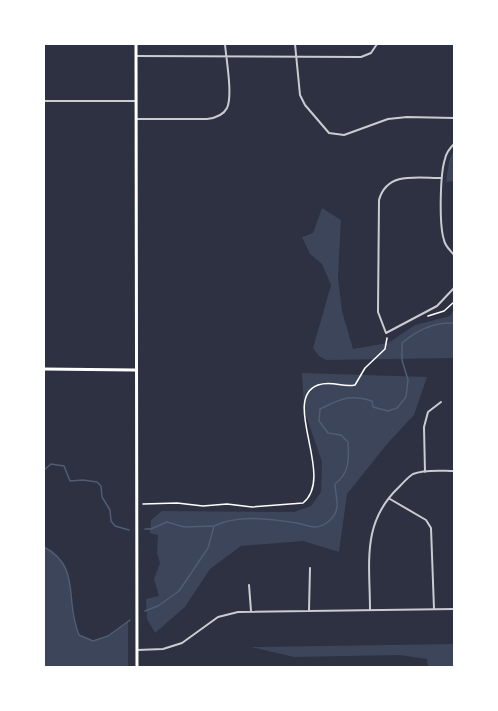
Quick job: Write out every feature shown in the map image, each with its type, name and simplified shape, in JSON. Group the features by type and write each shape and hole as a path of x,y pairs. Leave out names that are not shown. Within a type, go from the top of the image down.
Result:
{"main road":[{"path":"136,44 137,668"},
{"path":"44,369 135,370"}],"street":[{"path":"136,119 207,119 222,115 229,102 225,44"},
{"path":"296,44 300,95 305,105 328,132 344,135 388,119 454,118"},
{"path":"136,56 367,56 378,44"},
{"path":"44,101 136,101"},
{"path":"454,144 445,158 442,178 443,238 454,255"},
{"path":"442,178 400,178 386,184 381,191 378,312 386,333 437,306 454,288"},
{"path":"425,472 424,427 428,412 441,402"},
{"path":"370,610 369,537 389,498 412,474 454,471"},
{"path":"389,498 426,520 431,528 434,609"},
{"path":"309,610 310,568"},
{"path":"249,585 251,611"},
{"path":"137,650 163,649 183,643 218,617 251,611 454,609"}],"path":[{"path":"421,314 431,316 444,311 454,302"},
{"path":"143,504 177,502 202,506 227,504 252,507 303,503 309,499 313,490 313,455 306,426 305,396 316,386 334,382 348,386 355,385 370,361 385,349 386,333"}],"shaded area":[{"path":"454,149 454,181 446,182 449,161"},
{"path":"322,208 341,220 338,278 342,311 353,349 388,343 415,325 450,316 454,309 454,358 326,360 319,356 313,348 331,285 322,264 310,254 302,237 313,233"},
{"path":"302,373 427,377 414,415 387,444 347,494 339,552 303,541 241,546 210,569 185,607 155,633 147,619 146,599 159,596 154,579 160,563 157,553 158,535 150,533 151,520 162,511 294,512 311,506 321,492 322,462 304,410"},
{"path":"44,547 56,555 68,575 72,610 79,635 93,641 109,636 128,621 128,667 44,667"},
{"path":"454,644 454,668 428,667 427,659 399,655 294,657 251,647"}],"waterway":[{"path":"145,611 158,606 179,591 208,548 214,526 233,520 255,518 297,523 310,527 323,525 329,521 337,507 335,484 344,475 348,465 348,442 341,435 328,433 319,421 320,409 351,398 372,401 373,407 388,411 397,408 406,397 408,380 402,360 402,343 426,328 454,323"},
{"path":"44,470 51,464 64,466 70,481 97,482 101,486 102,497 110,510 111,521 115,526 129,530"},
{"path":"145,529 151,529 167,522 184,527 214,526"},
{"path":"44,547 56,555 68,575 79,635 93,641 108,636 130,620"}]}
